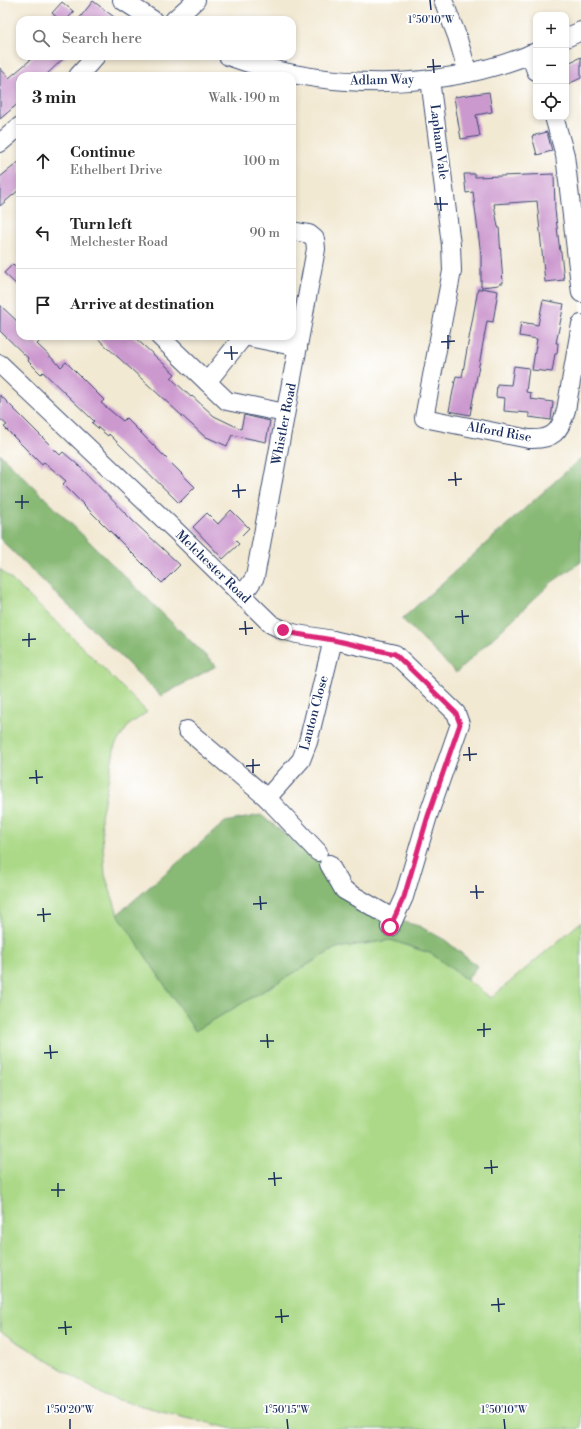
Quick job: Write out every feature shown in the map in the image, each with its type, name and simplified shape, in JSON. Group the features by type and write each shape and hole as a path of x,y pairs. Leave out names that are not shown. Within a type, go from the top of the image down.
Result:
{"street":[{"path":"178,16 196,0"},
{"path":"443,0 457,36 468,73"},
{"path":"128,10 143,16"},
{"path":"569,37 581,31"},
{"name":"Adlam Way","path":"296,74 343,81 402,82 468,73 496,66 533,53"},
{"path":"83,72 93,60"},
{"name":"Adlam Way","path":"241,60 288,72"},
{"name":"Lapham Vale","path":"424,418 452,271 451,245 430,79"},
{"path":"555,120 563,148 575,173 581,294"},
{"path":"0,143 16,129"},
{"name":"Whistler Road","path":"241,594 250,586 255,577 316,249 315,239 309,234 296,232"},
{"name":"Alford Rise","path":"424,418 529,438 547,438 558,429 566,410 581,324"},
{"path":"163,340 227,401 285,413"},
{"path":"207,382 241,340"},
{"path":"264,340 298,347"},
{"name":"Melchester Road","path":"0,364 271,624 283,630 297,634 333,640 395,654 456,713 460,724 428,816 404,897 392,923 344,890 324,858 267,798"},
{"name":"Lauton Close","path":"267,798 301,760 308,742 333,640"},
{"path":"187,730 267,798"}],"green space":[{"path":"0,454 216,666 161,696 0,539"},
{"path":"581,458 581,562 552,582 456,673 402,619"},
{"path":"0,569 68,633 147,712 129,725 115,745 101,817 105,875 118,914 195,1031 336,948 391,940 432,954 491,998 581,922 581,1429 233,1429 107,1397 0,1331"},
{"path":"261,815 353,887 381,916 419,926 445,940 477,966 467,980 432,954 391,940 336,948 195,1031 118,914 225,822"}],"building":[{"path":"93,1 113,16 81,16"},
{"path":"62,2 74,12 70,16 55,16 52,13"},
{"path":"581,57 581,78 569,84 569,63"},
{"path":"30,60 62,60 49,72 16,72"},
{"path":"0,68 9,78 16,72 16,105 0,119"},
{"path":"489,92 492,112 476,115 480,136 461,139 454,97"},
{"path":"547,132 552,151 537,155 532,136"},
{"path":"16,164 16,192 0,206 0,177"},
{"path":"464,174 475,174 475,177 554,174 555,210 564,280 545,282 537,201 494,204 499,227 503,283 500,283 499,285 481,287 481,255 473,192 466,193"},
{"path":"13,264 16,267 16,284 4,273"},
{"path":"481,288 498,291 493,322 487,321 470,415 449,411 456,376 462,377 478,289 482,289"},
{"path":"543,300 564,304 556,343 558,343 557,354 555,354 552,372 532,370 537,339 519,336 521,322 538,325"},
{"path":"0,305 16,320 16,340 41,340 37,344 61,367 66,362 104,400 101,403 123,421 126,418 195,487 179,503 109,434 108,436 92,423 94,421 43,372 41,374 28,361 29,359 0,331"},
{"path":"99,340 137,340 175,374 171,378 191,397 192,396 214,416 241,429 244,415 270,421 266,442 232,435 227,446 204,436"},
{"path":"514,366 529,368 526,392 531,393 530,399 553,402 551,420 529,417 529,413 504,411 505,398 496,397 497,384 511,385"},
{"path":"0,395 60,455 63,452 78,465 132,520 180,565 162,583 63,484 66,481 44,462 42,465 4,427 7,425 0,419"},
{"path":"231,510 249,528 236,541 239,544 223,559 193,527 207,513 218,524"}],"route":[{"path":"283,630 395,654 456,713 460,724 428,816 404,897 390,927"}]}
